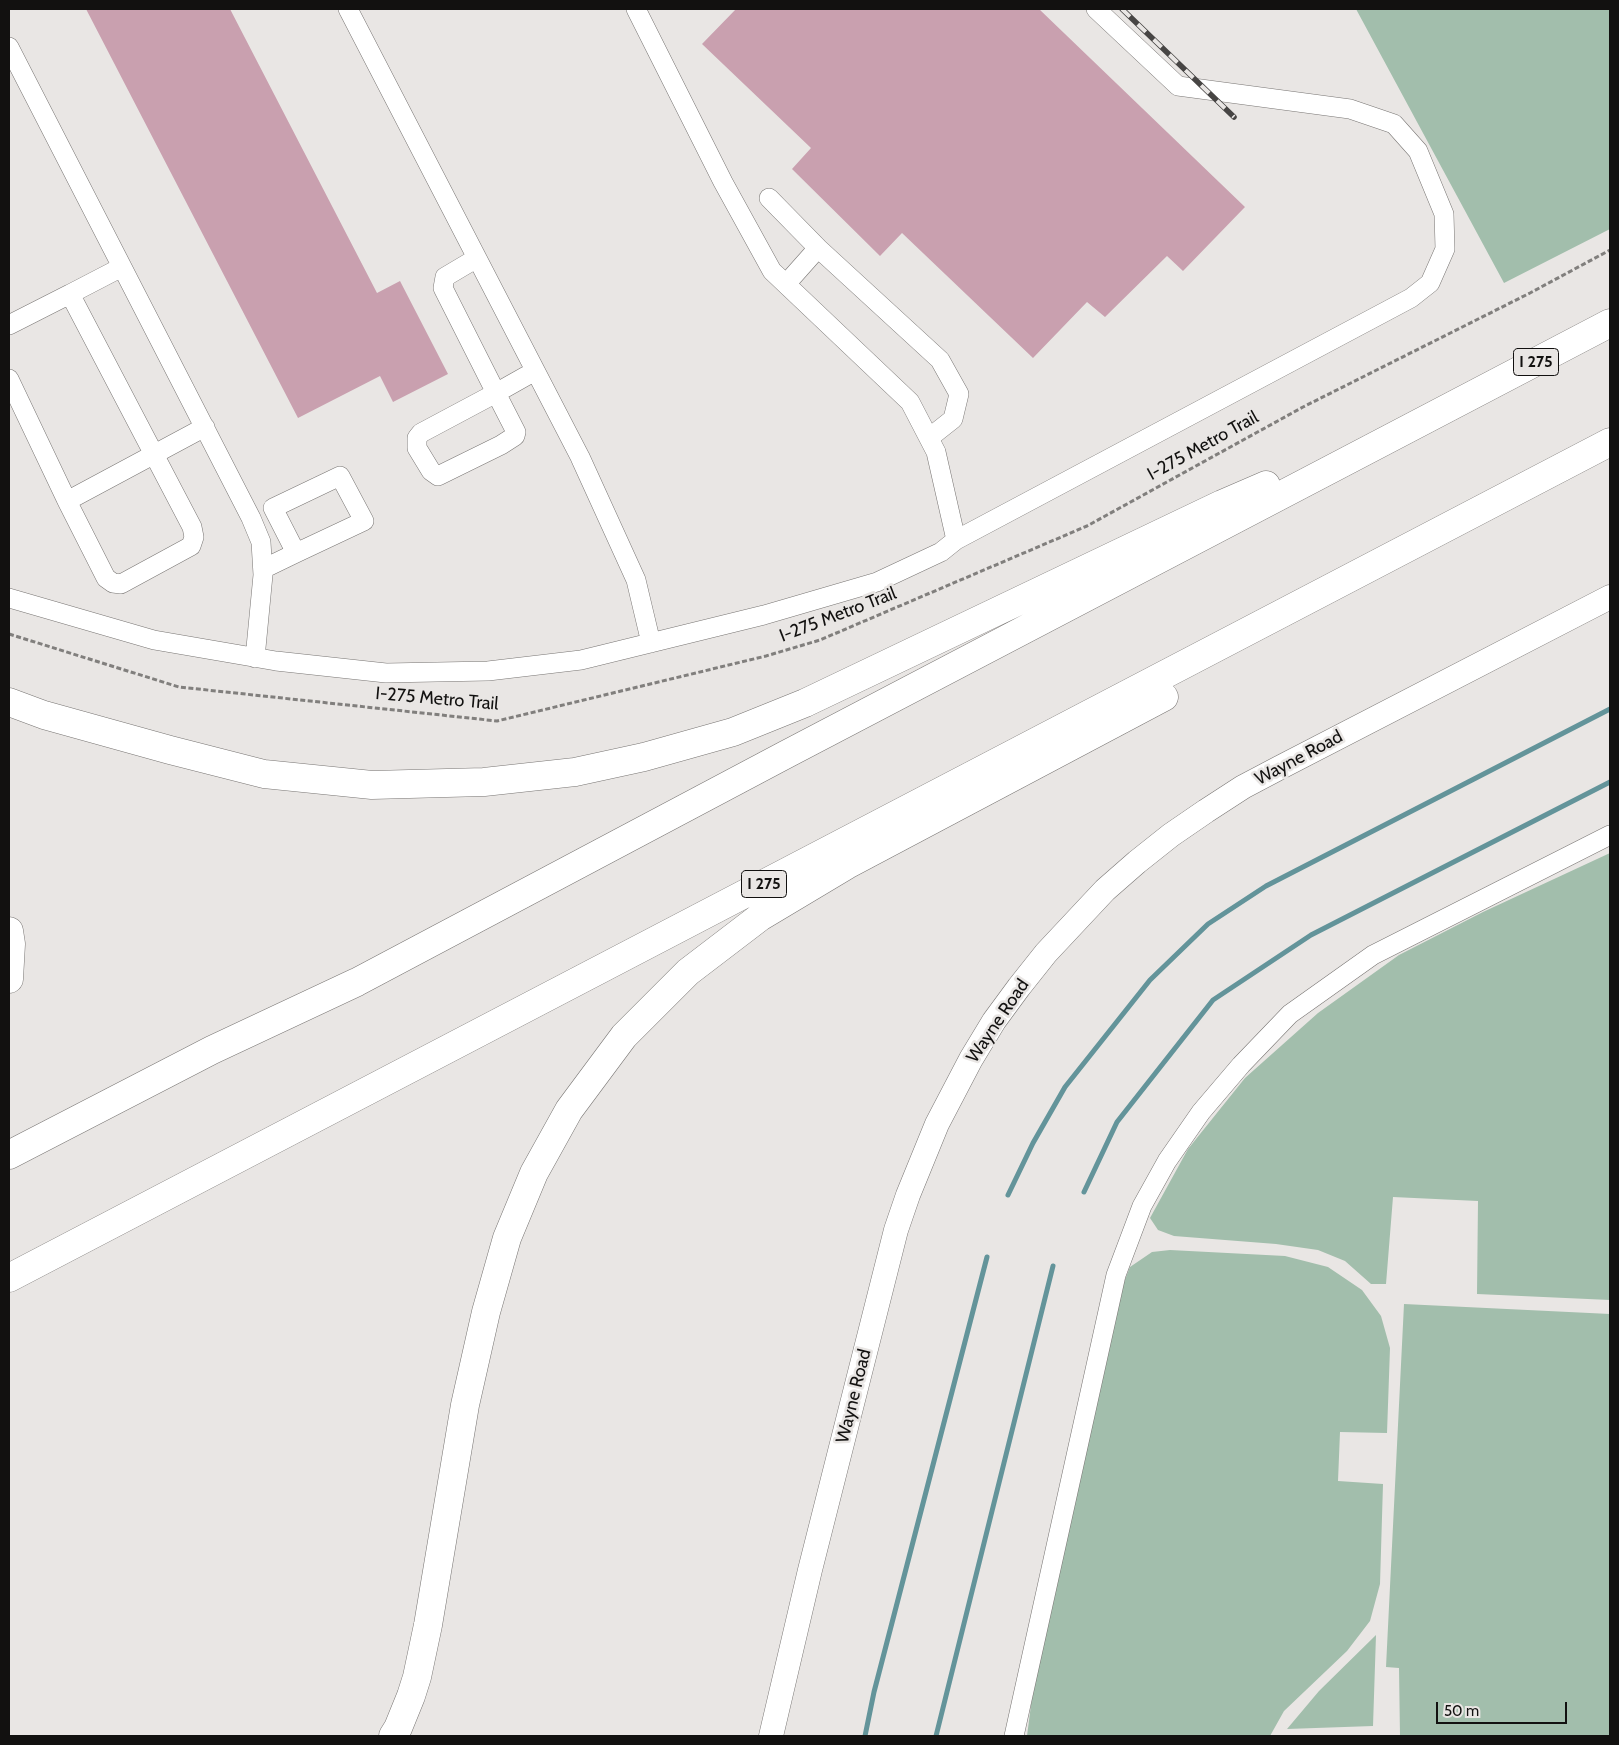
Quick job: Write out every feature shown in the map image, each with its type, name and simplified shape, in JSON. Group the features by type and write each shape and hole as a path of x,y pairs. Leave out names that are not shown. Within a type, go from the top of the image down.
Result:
{"highway":[{"name":"I 275","path":"9,1155 212,1050 357,982 785,755 1610,323"},
{"path":"9,702 44,715 161,748 264,774 372,785 484,782 575,772 644,757 733,732 805,703 1222,504 1462,401"},
{"name":"I 275","path":"9,1278 1610,442"},
{"path":"392,1736 398,1728 417,1677 428,1625 465,1404 486,1312 507,1238 534,1172 569,1110 624,1036 688,972 760,917 847,865 1324,611 1520,490"},
{"path":"9,931 11,944 9,979"},
{"path":"9,1282 38,1263"}],"main road":[{"name":"Wayne Road","path":"771,1736 810,1570 896,1230 937,1124 971,1059 994,1021 1019,987 1046,953 1105,890 1150,851 1206,811 1279,768 1610,597"}],"lane":[{"path":"348,9 580,457 636,580 651,643"},
{"path":"636,9 723,182 772,271 910,402 936,452 956,540"},
{"path":"9,598 154,640 276,661 386,672 488,672 581,660 764,615 877,582 941,552 956,540 1411,298 1430,283 1445,249 1444,214 1418,151 1394,124 1350,109 1178,86 1096,9"},
{"path":"9,47 251,518 261,542 263,569 255,658"},
{"path":"769,198 818,248 940,360 959,394 953,419 929,438"},
{"path":"786,284 818,248"},
{"path":"477,258 445,277 443,288 496,393 516,432 515,436 501,445 438,476 431,471 417,448 417,438 421,433 496,393 535,372"},
{"path":"9,325 122,267"},
{"path":"9,379 106,578 112,583 121,584 190,546 194,537 192,526 70,294"},
{"path":"67,501 204,428"},
{"path":"263,569 364,522 340,476 273,508 296,553"},
{"path":"1014,1736 1116,1275 1142,1206 1167,1161 1201,1112 1241,1065 1290,1014 1373,955 1610,835"}],"path":[{"name":"I-275 Metro Trail","path":"9,634 179,687 497,721 766,656 820,640 1087,526 1303,407 1530,293 1610,250"}],"green space":[{"path":"1356,9 1610,9 1610,229 1504,283"},
{"path":"1610,853 1610,1300 1477,1294 1478,1201 1393,1197 1386,1284 1371,1284 1345,1261 1318,1250 1276,1244 1174,1236 1158,1230 1150,1218 1188,1149 1245,1078 1318,1013 1399,955 1483,912"},
{"path":"1170,1250 1285,1256 1328,1267 1362,1290 1381,1316 1390,1348 1387,1433 1340,1432 1338,1481 1383,1484 1380,1584 1370,1621 1347,1651 1284,1711 1270,1736 1027,1736 1032,1697 1120,1292 1130,1267 1152,1252"},
{"path":"1404,1304 1610,1314 1610,1736 1400,1736 1399,1668 1386,1667"},
{"path":"1376,1635 1373,1726 1287,1729 1319,1691"}],"building":[{"path":"86,9 230,9 377,293 400,281 448,374 393,402 380,376 298,418"},
{"path":"736,9 1039,9 1245,207 1183,271 1167,256 1105,317 1087,302 1033,358 902,233 880,256 792,169 811,148 702,44"}],"waterway":[{"path":"1008,1195 1033,1143 1065,1087 1150,980 1208,924 1266,886 1610,709"},
{"path":"1084,1192 1117,1122 1213,1000 1311,935 1610,782"},
{"path":"865,1736 874,1692 987,1257"},
{"path":"936,1736 1053,1266"}],"railway":[{"path":"1122,9 1234,117"}]}
